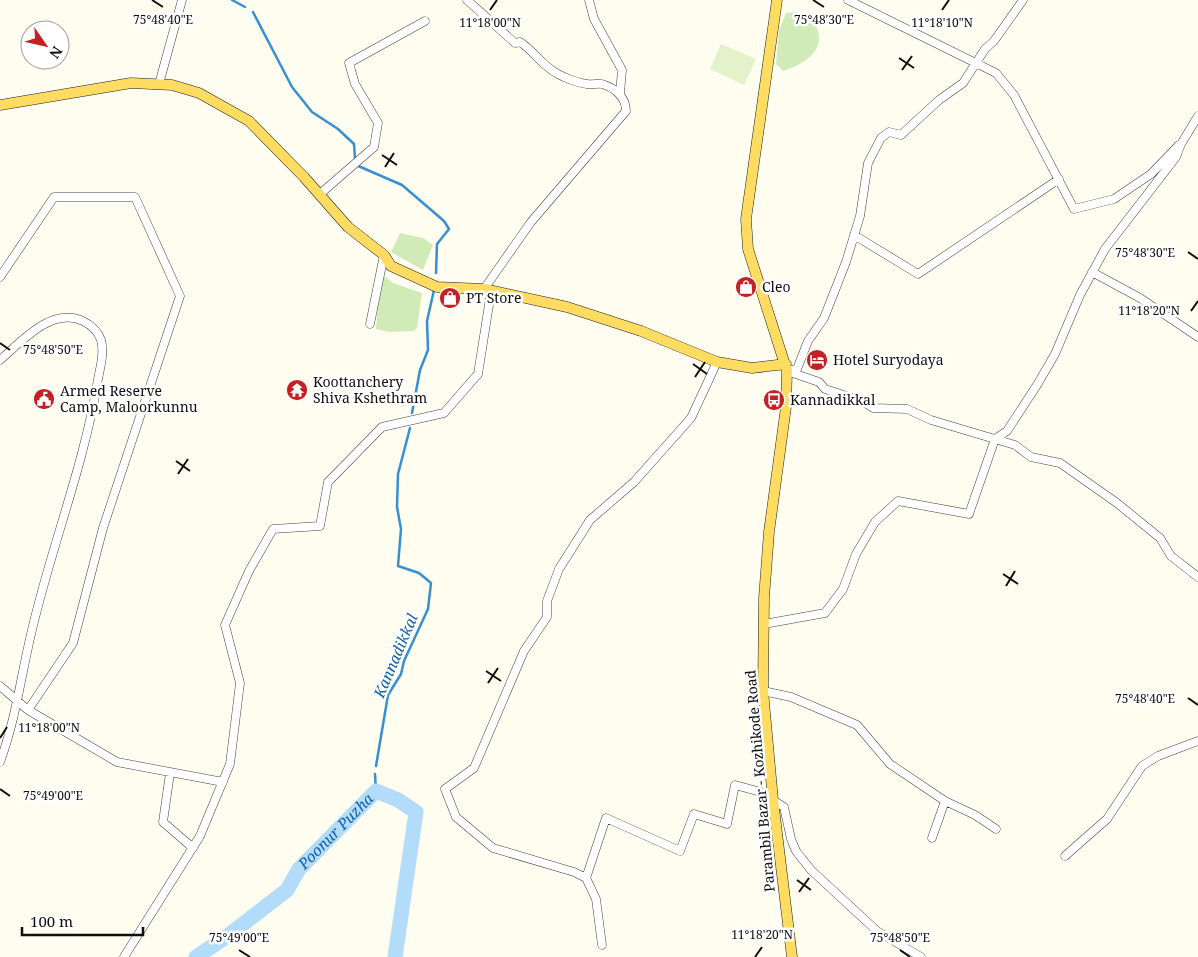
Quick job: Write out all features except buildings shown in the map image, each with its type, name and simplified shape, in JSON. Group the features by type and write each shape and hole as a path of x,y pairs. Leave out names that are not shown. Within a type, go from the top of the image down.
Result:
{"main road":[{"path":"0,105 131,82 172,85 200,93 249,121 320,194 348,227 384,255 391,266 437,287 487,290 567,307 640,331 717,362 752,368 787,368 748,249 746,219 776,0"},
{"name":"Parambil Bazar - Kozhikode Road","path":"787,368 786,407 770,532 764,624 763,691 773,798 792,957"}],"street":[{"path":"159,84 182,0"},
{"path":"124,957 193,848 223,782 232,756 240,683 225,625 249,571 273,529 320,526 328,482 382,427 444,413 478,374 487,290 531,222 626,111 626,102 620,93 602,84 586,84 557,74 536,58 531,49 520,42 515,43 467,0"},
{"path":"589,0 594,19 622,70 620,93"},
{"path":"848,0 996,73 1014,95 1074,209 1114,200 1151,174 1181,144"},
{"path":"787,368 797,368 808,341 824,318 846,262 860,216 868,163 880,138 889,132 901,135 939,100 963,83 976,62 1024,0"},
{"path":"320,194 374,146 378,122 355,84 349,63 425,21"},
{"path":"764,624 825,613 843,590 856,554 875,522 898,501 969,514 994,439 1007,431 1037,385 1055,354 1092,272 1112,238 1176,157 1181,144 1198,116"},
{"path":"854,235 918,274 1059,179"},
{"path":"0,277 54,197 135,197 180,296 103,528 74,643 28,710"},
{"path":"370,324 384,255"},
{"path":"1092,272 1140,298 1198,337"},
{"path":"0,360 30,334 57,318 74,317 92,326 100,339 103,352 90,426 32,630 11,732 0,762"},
{"path":"602,945 596,899 586,878 574,872 493,848 456,817 445,789 474,768 524,651 547,617 547,602 559,569 590,520 634,482 691,418 717,362"},
{"path":"787,368 819,382 825,389 862,401 873,408 907,409 931,420 1014,445 1031,457 1060,463 1117,503 1160,538 1171,556 1198,577"},
{"path":"0,686 28,710 117,762 223,782"},
{"path":"763,691 791,697 857,725 890,764 945,801 975,814 996,829"},
{"path":"1065,856 1107,819 1142,766 1158,756 1198,741"},
{"path":"170,773 163,822 193,848"},
{"path":"586,878 606,818 680,851 694,814 727,824 736,785 773,798 784,807 791,839 796,851 811,870 877,931 920,957"},
{"path":"932,838 945,801"}],"green space":[{"path":"796,12 805,18 813,20 818,30 818,46 814,53 801,63 783,71 776,64 779,30 786,13"},
{"path":"721,44 756,59 744,85 710,69"},
{"path":"400,233 423,238 433,245 423,270 391,252"},
{"path":"384,276 393,283 422,293 417,328 414,331 390,332 376,329 378,305"}],"waterway":[{"name":"Kannadikkal","path":"232,0 245,7"},
{"name":"Kannadikkal","path":"253,12 292,87 312,112 338,129 354,144 355,159"},
{"name":"Kannadikkal","path":"356,165 402,185 444,221 449,229 437,244 436,273"},
{"name":"Kannadikkal","path":"412,413 420,370 428,350 427,321 434,290"},
{"name":"Kannadikkal","path":"376,766 388,695 401,674 404,661 428,609 431,583 419,573 398,566 401,529 397,507 398,474 410,428"},
{"name":"Kannadikkal","path":"375,774 376,791"},
{"name":"Poonur Puzha","path":"196,957 229,935 287,890 299,869 376,791 398,800 416,812 395,957"}],"place":[{"name":"Cleo","path":"746,287"},
{"name":"PT Store","path":"450,298"},
{"name":"Hotel Suryodaya","path":"817,360"},
{"name":"Koottanchery Shiva Kshethram","path":"297,390"},
{"name":"Armed Reserve Camp, Maloorkunnu","path":"44,399"},
{"name":"Kannadikkal","path":"774,400"}]}
